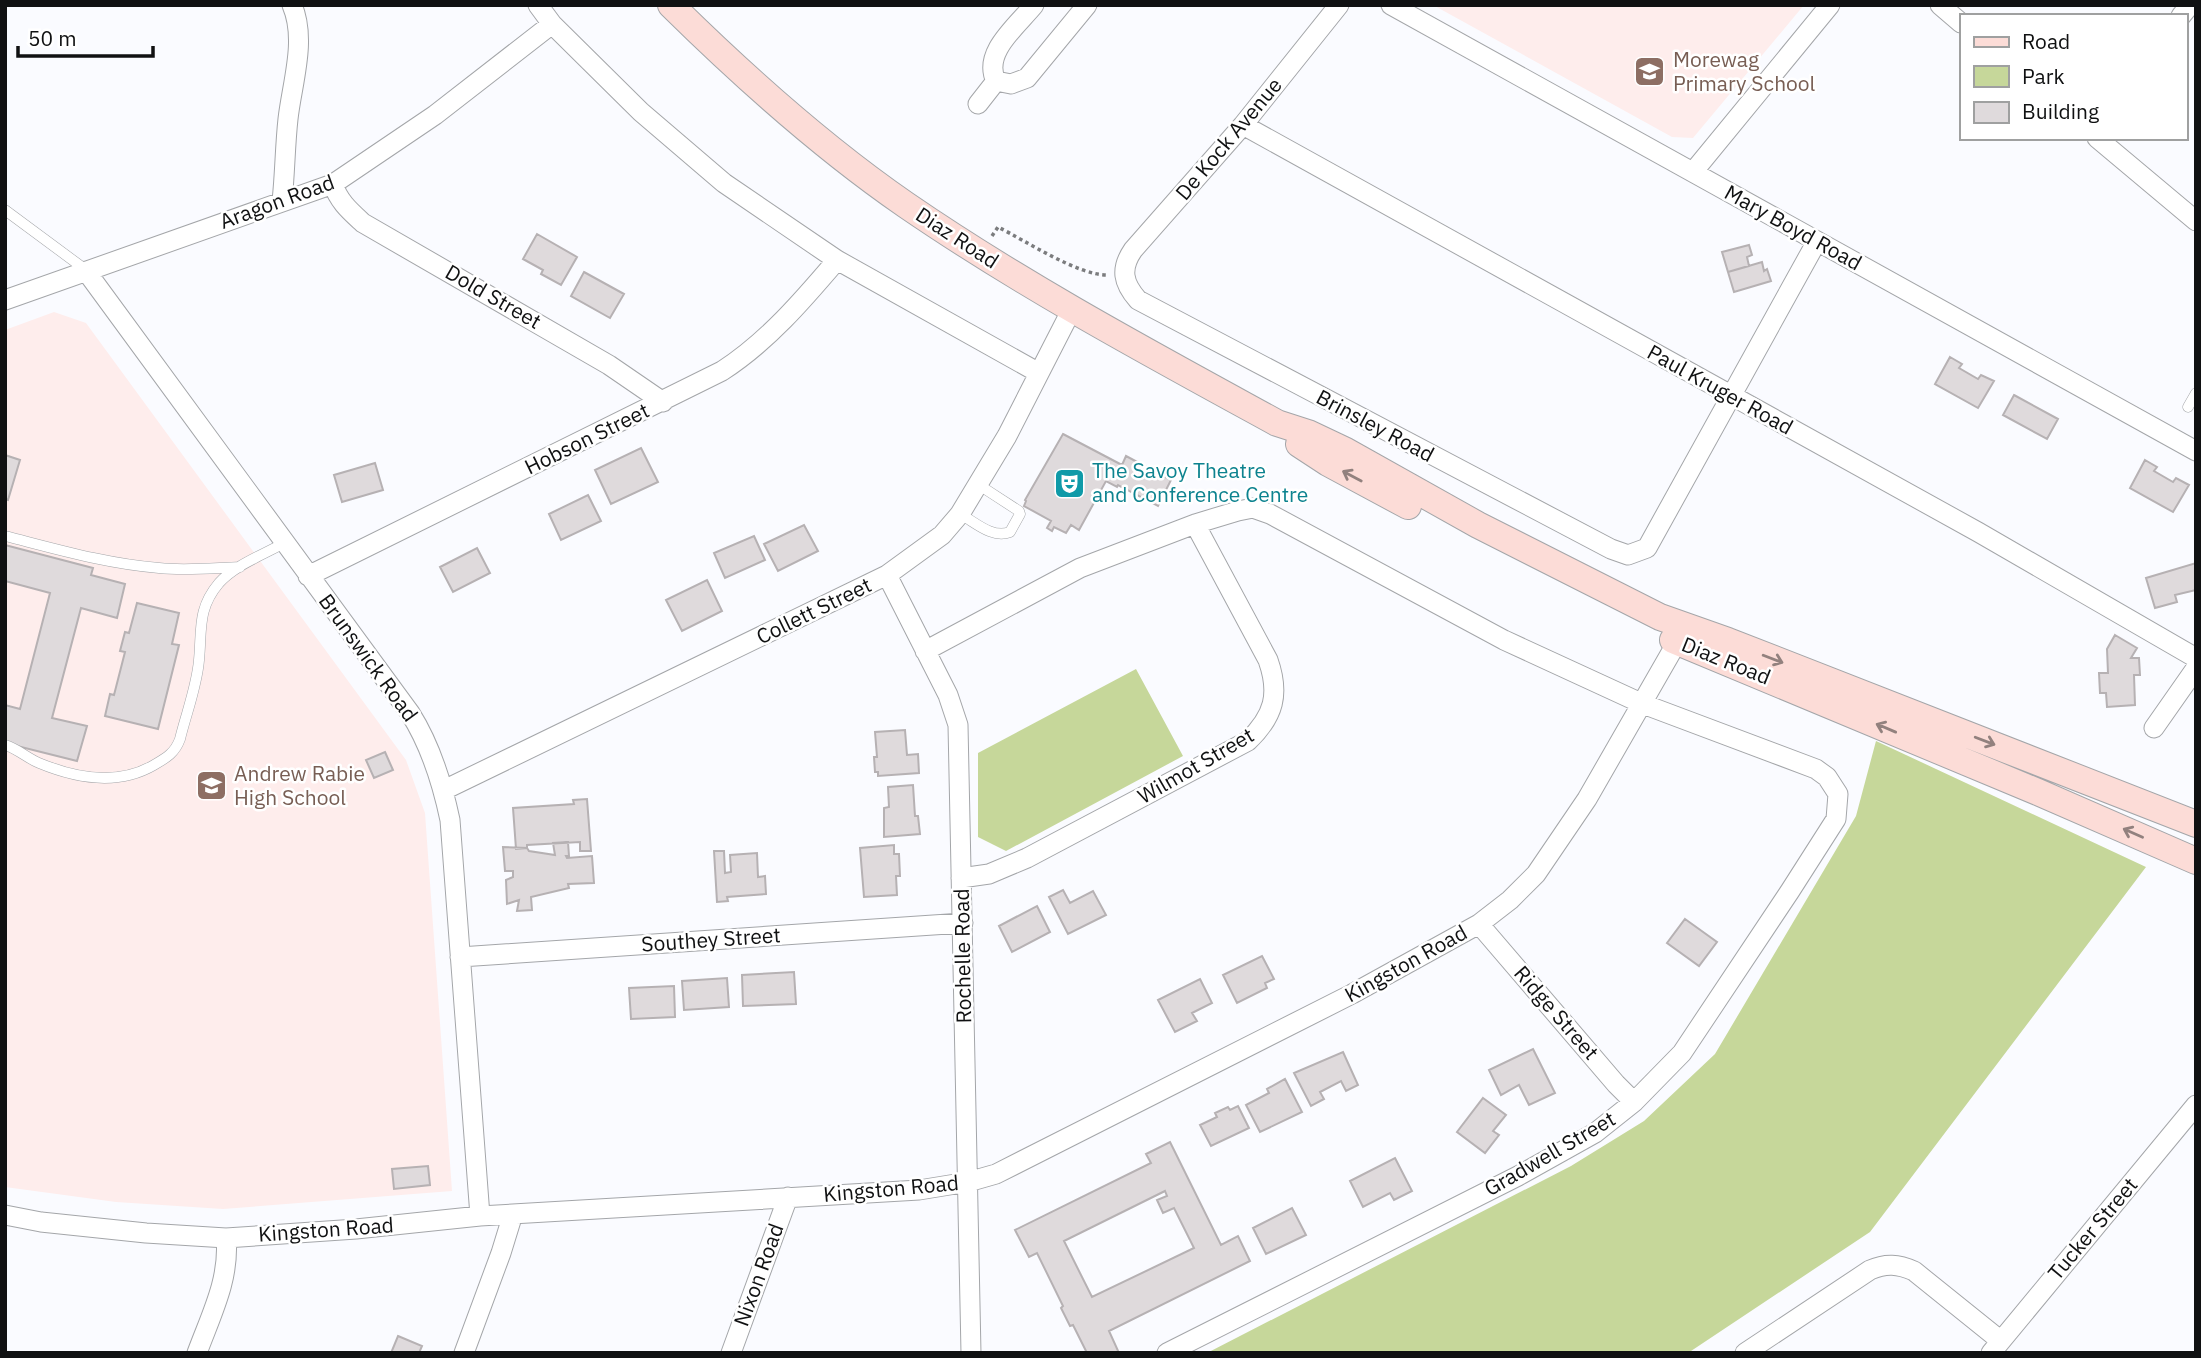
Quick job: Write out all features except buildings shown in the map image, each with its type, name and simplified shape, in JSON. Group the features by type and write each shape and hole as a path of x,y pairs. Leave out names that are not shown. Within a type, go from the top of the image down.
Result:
{"street":[{"path":"282,201 288,120 298,56 298,30 292,5"},
{"path":"538,5 552,24 641,112 724,183 837,260 1039,373"},
{"name":"Diaz Road","path":"671,5 709,43 838,155 904,204 1072,309 1277,423 1300,444 1328,463 1541,577 1682,634 2196,824"},
{"path":"996,81 992,68 993,55 1034,5"},
{"path":"996,81 1012,84 1027,78 1087,5"},
{"name":"De Kock Avenue","path":"1123,274 1126,260 1133,250 1243,125 1339,5"},
{"path":"1693,172 1830,5"},
{"path":"1940,5 1960,22"},
{"name":"Mary Boyd Road","path":"1392,6 2196,451"},
{"name":"Aragon Road","path":"5,300 333,184 435,115 552,24"},
{"path":"978,104 996,81"},
{"name":"Paul Kruger Road","path":"1243,125 1978,532 2196,658"},
{"path":"2099,140 2196,221"},
{"name":"Dold Street","path":"333,184 345,207 363,223 609,365 663,402"},
{"path":"1730,396 1817,241"},
{"name":"Hobson Street","path":"307,576 663,402 743,358 804,298 837,260"},
{"name":"Brunswick Road","path":"86,271 410,713 423,735 443,790 450,820 480,1216"},
{"name":"Brinsley Road","path":"1123,274 1126,285 1138,300 1599,543 1628,555 1647,548 1730,396"},
{"name":"Collett Street","path":"443,790 887,575 927,548 942,535 979,485 1072,309"},
{"path":"925,651 1080,568 1195,524 1246,509 1262,510 1504,640 1643,704"},
{"name":"Wilmot Street","path":"961,878 989,874 1027,858 1248,741 1262,728 1275,697 1275,679 1268,660 1195,524"},
{"name":"Rochelle Road","path":"887,575 948,695 958,725 971,1353"},
{"name":"Diaz Road","path":"1682,634 2196,860"},
{"name":"Kingston Road","path":"5,1215 41,1222 146,1233 226,1238 356,1229 480,1216 919,1190 968,1182 996,1174 1352,994 1479,924 1510,900 1536,874 1587,799 1682,634"},
{"path":"2154,728 2196,668"},
{"name":"Gradwell Street","path":"1167,1353 1518,1176 1595,1133 1634,1102 1682,1052 1836,819 1838,794 1828,777 1816,769 1643,704"},
{"name":"Southey Street","path":"460,957 963,923"},
{"name":"Ridge Street","path":"1479,924 1634,1102"},
{"name":"Tucker Street","path":"1996,1347 2196,1105"},
{"name":"Nixon Road","path":"731,1353 788,1197"},
{"path":"464,1353 513,1214"},
{"path":"197,1353 224,1278 226,1238"},
{"path":"1745,1353 1870,1270 1887,1264 1900,1265 1914,1271 1996,1347"}],"lane":[{"name":"Brunswick Road","path":"5,210 86,271"},
{"path":"2188,407 2196,393"},
{"path":"960,513 993,533 1003,535 1010,532 1020,511 979,485"},
{"path":"5,536 135,566 161,569 240,567"},
{"path":"5,745 39,763 97,778 132,775 167,757 176,749 180,739 199,661 201,619 212,592 220,581 240,567 284,543"}],"path":[{"path":"971,248 982,236 989,240 998,227 1079,270 1095,275 1123,274"}],"shaded area":[{"name":"Morewag Primary School","path":"1433,5 1804,5 1693,138 1672,137"},
{"name":"Andrew Rabie High School","path":"54,312 86,323 406,760 425,813 452,1191 223,1209 116,1202 5,1187 5,330"}],"green space":[{"path":"1136,669 1183,756 1006,851 978,837 978,753"},
{"path":"1876,741 2146,867 1870,1232 1688,1353 1207,1353 1571,1166 1644,1121 1715,1054 1856,816"}],"place":[{"name":"Morewag Primary School","path":"1650,72"},
{"name":"The Savoy Theatre and Conference Centre","path":"1069,483"},
{"name":"Andrew Rabie High School","path":"211,786"}]}
